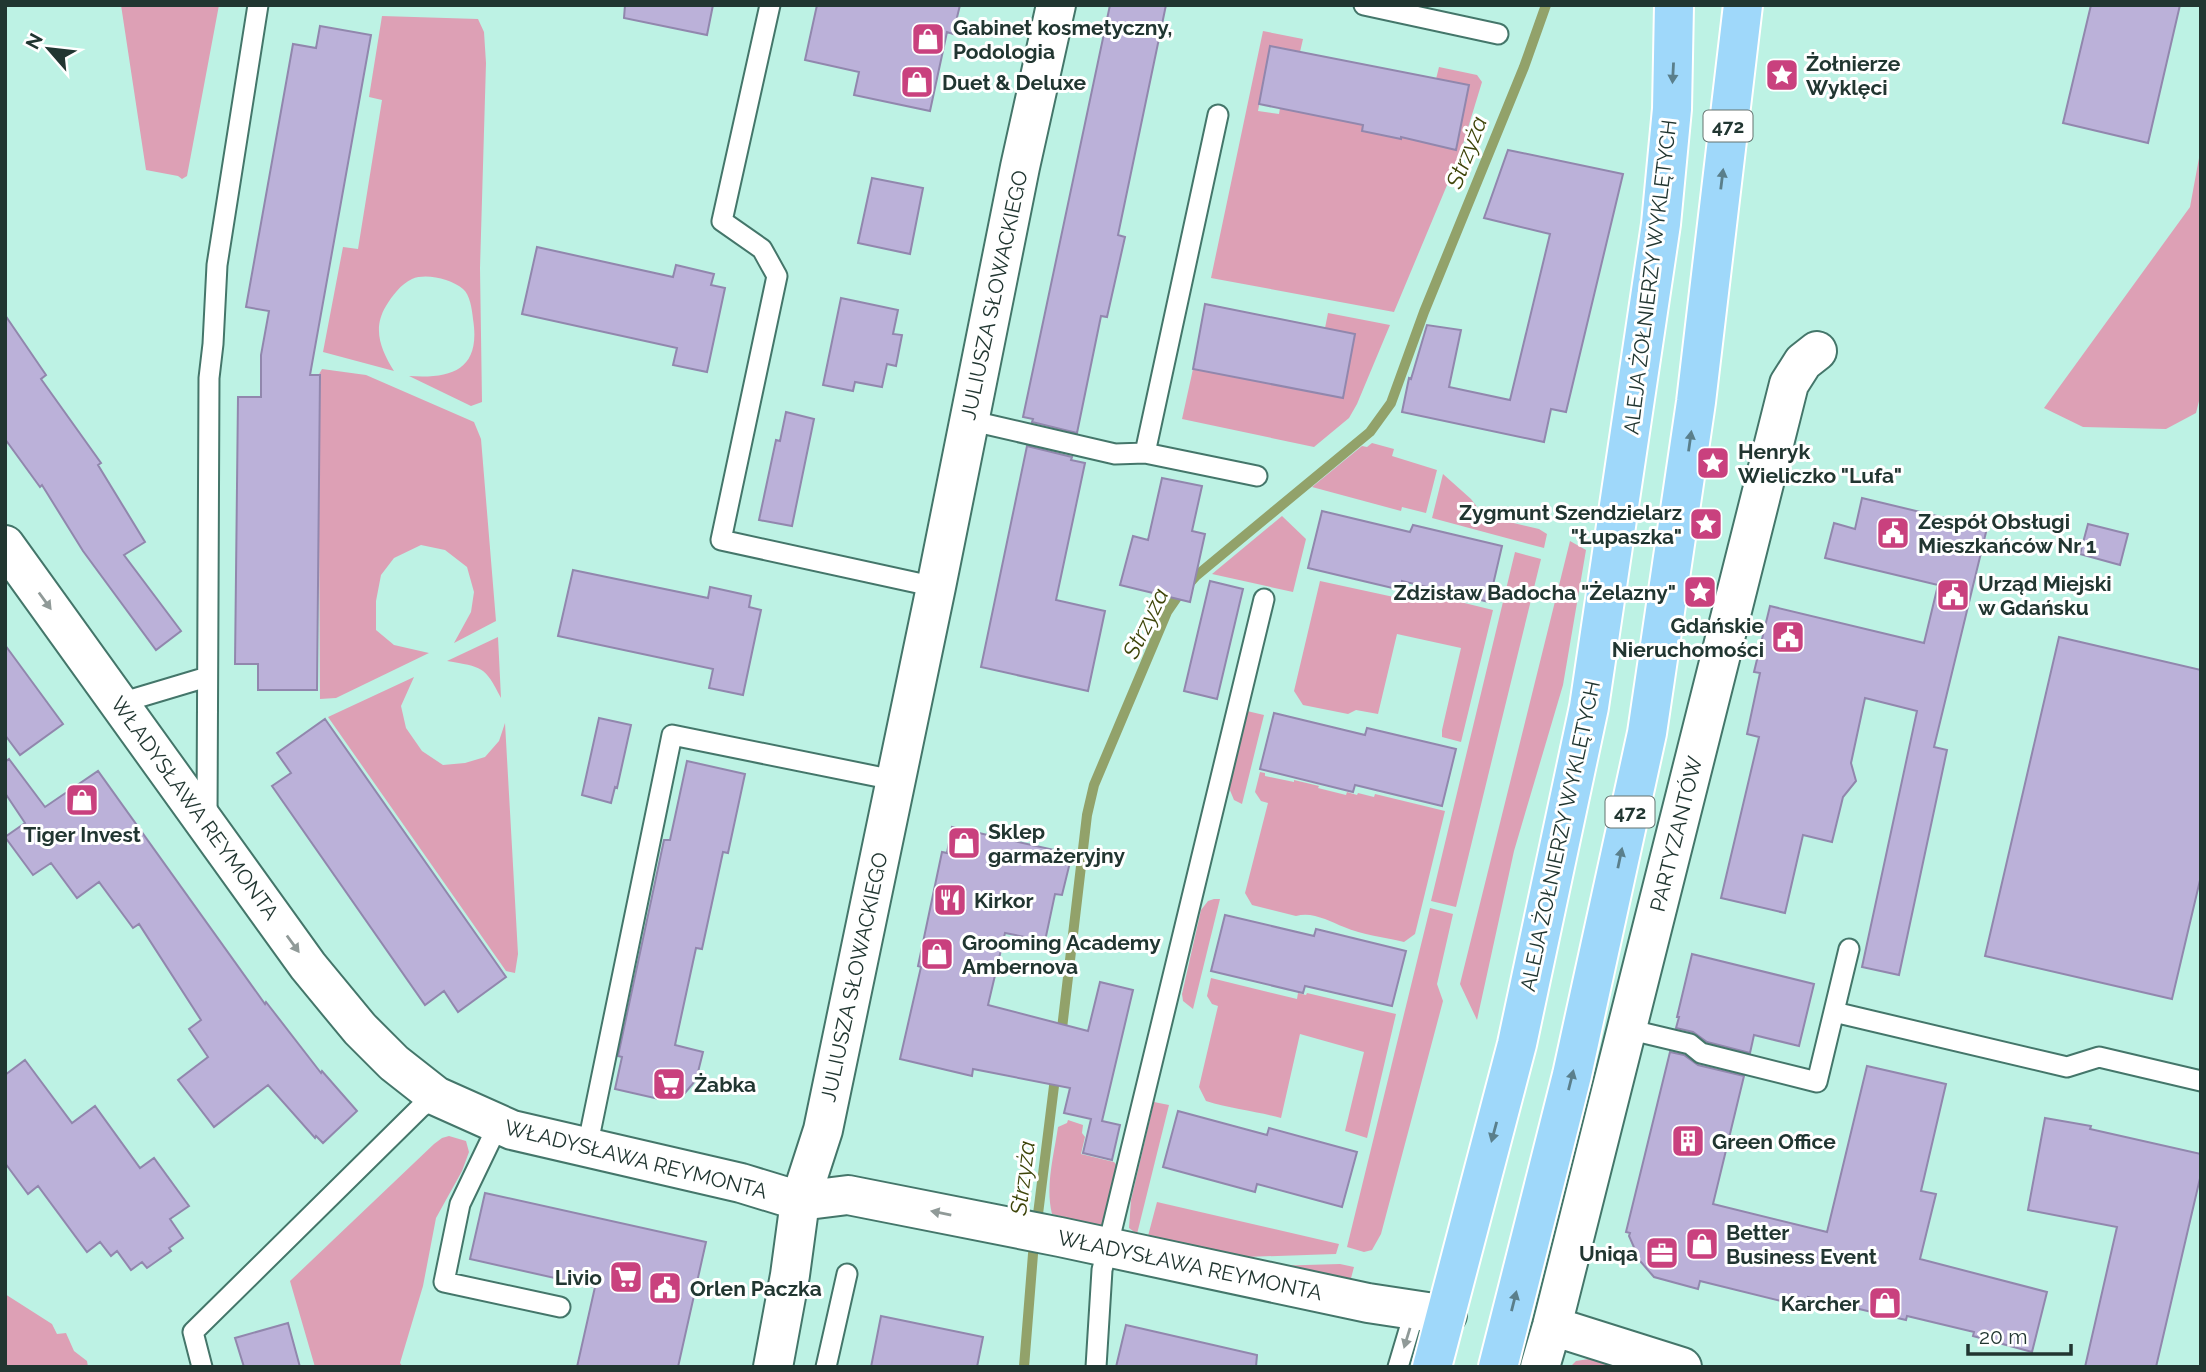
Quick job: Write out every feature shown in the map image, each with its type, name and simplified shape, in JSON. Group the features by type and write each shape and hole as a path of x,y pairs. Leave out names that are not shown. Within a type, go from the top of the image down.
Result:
{"main road":[{"name":"ALEJA ŻOŁNIERZY WYKLĘTYCH","path":"1432,1367 1431,1312 1517,1044 1589,707 1661,224 1672,109 1674,5"},
{"name":"472","path":"1497,1367 1572,1075 1647,733 1696,402 1743,5"}],"street":[{"name":"JULIUSZA SŁOWACKIEGO","path":"773,1367 800,1200 823,1130 1020,167 1056,5"},
{"name":"PARTYZANTÓW","path":"1540,1367 1789,384 1803,362 1817,351"},
{"name":"WŁADYSŁAWA REYMONTA","path":"5,545 308,966 360,1029 394,1063 436,1096 512,1130 741,1183 800,1200 848,1195 1008,1226 1368,1303 1431,1312"},
{"path":"1552,1326 1682,1367"}],"lane":[{"path":"207,826 209,378 217,265 258,5"},
{"path":"770,5 722,221 762,249 777,276 721,540 936,586"},
{"path":"1364,5 1498,34"},
{"path":"1145,453 1218,115"},
{"path":"968,420 1115,454 1145,453 1257,476"},
{"path":"1096,1367 1101,1270 1264,598"},
{"path":"120,703 208,677"},
{"path":"587,1148 672,735 894,780"},
{"path":"1627,1029 1690,1044 1701,1053 1817,1082 1849,949"},
{"path":"1835,1012 2067,1067 2099,1058 2201,1081"},
{"path":"202,1367 193,1332 410,1118 436,1096"},
{"path":"498,1125 460,1204 444,1282 561,1307"},
{"path":"826,1367 847,1274"},
{"path":"1398,1367 1431,1312"}],"shaded area":[{"path":"121,5 219,5 187,176 182,179 146,170"},
{"path":"382,16 478,19 484,32 486,63 480,268 482,402 471,406 409,376 451,372 468,360 473,349 469,298 458,285 445,280 431,277 412,279 397,291 386,306 379,331 385,355 394,371 323,352 343,247 358,249 382,100 369,97"},
{"path":"1263,31 1303,39 1300,52 1270,46 1258,111 1279,114 1280,108 1363,125 1362,131 1400,139 1401,133 1455,150 1469,85 1436,79 1439,67 1477,75 1482,82 1460,154 1394,312 1211,278"},
{"path":"2201,147 2201,393 2196,413 2166,429 2083,427 2044,408 2190,207"},
{"path":"1328,313 1390,325 1349,418 1314,447 1182,419 1193,369 1343,398 1355,334 1325,328"},
{"path":"322,369 366,375 474,422 481,439 496,621 454,643 471,612 474,592 467,567 445,550 421,545 394,558 381,575 376,601 376,630 394,645 429,653 336,698 320,699 318,376"},
{"path":"1372,443 1394,449 1392,456 1437,470 1426,513 1402,507 1401,511 1312,487 1362,446 1367,447"},
{"path":"1443,474 1471,499 1484,516 1539,529 1547,534 1544,548 1432,518"},
{"path":"1282,516 1306,539 1293,592 1212,574"},
{"path":"1570,541 1586,550 1563,685 1514,851 1477,1020 1460,984"},
{"path":"1515,552 1541,559 1456,907 1431,901"},
{"path":"1320,581 1403,599 1407,589 1493,610 1461,742 1442,737 1442,730 1461,648 1397,634 1378,714 1356,710 1348,714 1303,705 1294,691"},
{"path":"498,637 501,698 491,680 481,670 447,661"},
{"path":"414,677 401,706 406,728 422,751 443,765 465,763 485,757 499,741 505,723 518,954 515,973 506,971 328,717"},
{"path":"1247,711 1264,715 1242,804 1234,800 1229,788"},
{"path":"1260,772 1265,773 1265,776 1294,780 1346,795 1347,792 1374,797 1375,794 1445,811 1415,934 1404,942 1351,930 1314,916 1296,916 1252,905 1245,893 1268,803 1261,801 1255,792"},
{"path":"1220,899 1193,1009 1183,1001 1182,994 1201,910 1208,901"},
{"path":"1430,908 1453,914 1437,984 1443,1001 1381,1234 1372,1250 1364,1252 1347,1247"},
{"path":"1211,978 1297,999 1298,993 1307,993 1396,1014 1367,1138 1345,1131 1364,1052 1300,1034 1281,1118 1206,1101 1199,1087 1218,1006 1212,1004 1207,996"},
{"path":"1154,1102 1169,1105 1137,1234 1129,1228 1131,1200"},
{"path":"1068,1120 1083,1125 1082,1133 1085,1137 1081,1154 1114,1162 1121,1170 1105,1221 1100,1226 1052,1214 1052,1159 1058,1127"},
{"path":"449,1136 466,1141 469,1152 462,1171 436,1218 423,1286 400,1363 403,1367 315,1367 290,1281 434,1144"},
{"path":"1157,1202 1339,1244 1336,1254 1245,1257 1148,1236"},
{"path":"1340,1264 1354,1267 1350,1282 1269,1266"},
{"path":"5,1294 52,1324 57,1334 66,1333 74,1351 87,1361 88,1367 5,1367"},
{"path":"1595,1358 1626,1367 1570,1367 1576,1361"}],"building":[{"path":"625,5 713,5 707,35 624,18"},
{"path":"817,5 960,5 953,34 947,32 930,111 854,95 859,72 805,60"},
{"path":"1110,5 1166,5 1118,235 1125,237 1107,317 1101,316 1077,433 1032,422 1033,419 1023,417"},
{"path":"2091,5 2180,5 2148,143 2063,123"},
{"path":"320,26 371,35 310,375 320,375 317,690 258,690 258,664 235,664 238,397 261,397 261,355 269,311 246,307 293,44 316,48"},
{"path":"1270,46 1469,85 1456,150 1362,131 1363,125 1259,104"},
{"path":"1508,150 1623,174 1566,412 1551,409 1544,442 1402,412 1409,378 1411,379 1427,325 1461,330 1449,387 1510,400 1550,234 1484,218"},
{"path":"872,178 923,188 910,254 858,243"},
{"path":"537,247 673,277 676,265 714,274 711,285 725,288 707,372 673,365 677,348 522,314"},
{"path":"841,298 898,310 893,334 902,335 896,366 887,364 882,387 855,382 853,391 823,385"},
{"path":"1205,304 1355,334 1343,398 1193,369"},
{"path":"5,315 46,375 41,379 101,463 98,465 145,542 124,555 181,631 156,650 83,551 42,485 40,487 5,439"},
{"path":"786,412 814,419 792,526 759,520 776,440 780,441"},
{"path":"1027,446 1072,457 1071,460 1085,463 1056,600 1105,611 1088,691 981,667"},
{"path":"1162,478 1202,486 1192,531 1205,534 1190,602 1120,585 1133,536 1148,540"},
{"path":"1862,498 1987,528 1934,747 1947,750 1899,975 1862,967 1917,711 1865,698 1851,763 1856,781 1843,797 1832,842 1803,835 1785,913 1721,898 1759,737 1747,734 1760,673 1754,672 1770,606 1924,643 1938,585 1825,558 1834,523 1855,529"},
{"path":"1322,511 1410,532 1413,525 1502,546 1489,602 1402,581 1401,590 1308,568"},
{"path":"2088,524 2128,534 2120,565 2080,554"},
{"path":"573,570 708,598 710,587 751,596 749,607 761,610 743,695 709,688 713,669 558,636"},
{"path":"1210,581 1243,589 1217,699 1184,691"},
{"path":"2059,637 2201,670 2201,876 2172,999 1985,956"},
{"path":"5,645 63,724 20,755 5,735"},
{"path":"1274,713 1365,735 1367,728 1456,749 1442,806 1355,785 1353,792 1260,769"},
{"path":"599,718 631,725 611,803 582,795"},
{"path":"325,719 506,977 458,1012 444,991 425,1005 272,786 291,773 277,753"},
{"path":"9,759 45,807 98,771 265,1004 266,1002 321,1073 322,1071 357,1111 323,1143 316,1136 315,1138 268,1085 214,1127 178,1080 208,1057 189,1029 201,1020 139,924 133,928 99,882 77,898 51,863 33,875 5,837 25,823 5,793 5,762"},
{"path":"687,761 745,774 728,853 723,852 702,949 696,948 675,1045 703,1052 696,1080 685,1093 672,1099 659,1099 615,1089 622,1057 618,1056 664,840 670,840"},
{"path":"952,827 1072,854 1062,895 1055,894 1045,941 1005,933 988,1005 1088,1031 1100,982 1133,990 1102,1121 1120,1125 1112,1160 1083,1153 1091,1119 1064,1113 1070,1088 973,1069 972,1076 900,1059 921,967 918,966 942,852 947,853"},
{"path":"1225,915 1314,936 1316,929 1406,951 1392,1006 1305,986 1303,993 1211,971"},
{"path":"1692,954 1814,984 1799,1046 1754,1035 1750,1053 1707,1042 1693,1032 1676,1028"},
{"path":"1670,1052 1684,1055 1698,1065 1744,1076 1713,1204 1827,1232 1867,1066 1946,1084 1921,1191 1936,1194 1920,1259 2047,1292 2032,1352 1973,1336 1974,1332 1907,1316 1906,1320 1808,1297 1805,1307 1700,1281 1698,1289 1654,1277 1640,1261 1630,1233 1626,1232"},
{"path":"25,1060 72,1123 95,1106 140,1168 154,1158 189,1206 170,1219 183,1238 169,1248 171,1251 147,1268 142,1262 131,1270 117,1251 111,1256 100,1242 87,1252 38,1186 28,1194 5,1163 5,1075"},
{"path":"1178,1111 1267,1135 1269,1128 1357,1152 1342,1207 1257,1184 1255,1192 1163,1167"},
{"path":"2045,1118 2091,1126 2090,1129 2201,1154 2201,1174 2156,1367 2085,1367 2117,1227 2028,1210"},
{"name":"Livio","path":"485,1193 706,1242 678,1367 577,1367 595,1287 470,1259"},
{"path":"881,1316 983,1337 977,1367 871,1367"},
{"path":"288,1323 300,1367 244,1367 235,1338"},
{"path":"1126,1325 1257,1355 1256,1367 1116,1367"}],"waterway":[{"name":"Strzyża","path":"1061,1037 1087,815 1094,785 1167,612 1196,576 1370,432 1391,403 1424,312 1524,67 1546,5"},
{"name":"Strzyża","path":"1024,1367 1033,1254 1056,1070"}],"place":[{"name":"Gabinet kosmetyczny, Podologia","path":"928,39"},
{"name":"Żołnierze Wyklęci","path":"1782,75"},
{"name":"Duet & Deluxe","path":"917,82"},
{"name":"Henryk Wieliczko \"Lufa\"","path":"1713,463"},
{"name":"Zygmunt Szendzielarz \"Łupaszka\"","path":"1706,524"},
{"name":"Zespół Obsługi Mieszkańców Nr 1","path":"1893,533"},
{"name":"Zdzisław Badocha \"Żelazny\"","path":"1700,592"},
{"name":"Urząd Miejski w Gdańsku","path":"1953,595"},
{"name":"Gdańskie Nieruchomości","path":"1788,637"},
{"name":"Tiger Invest","path":"82,800"},
{"name":"Sklep garmażeryjny","path":"964,843"},
{"name":"Kirkor","path":"950,900"},
{"name":"Grooming Academy Ambernova","path":"937,954"},
{"name":"Żabka","path":"669,1084"},
{"name":"Green Office","path":"1688,1141"},
{"name":"Better Business Event","path":"1702,1244"},
{"name":"Uniqa","path":"1662,1253"},
{"name":"Livio","path":"626,1277"},
{"name":"Orlen Paczka","path":"665,1288"},
{"name":"Karcher","path":"1885,1303"}]}
